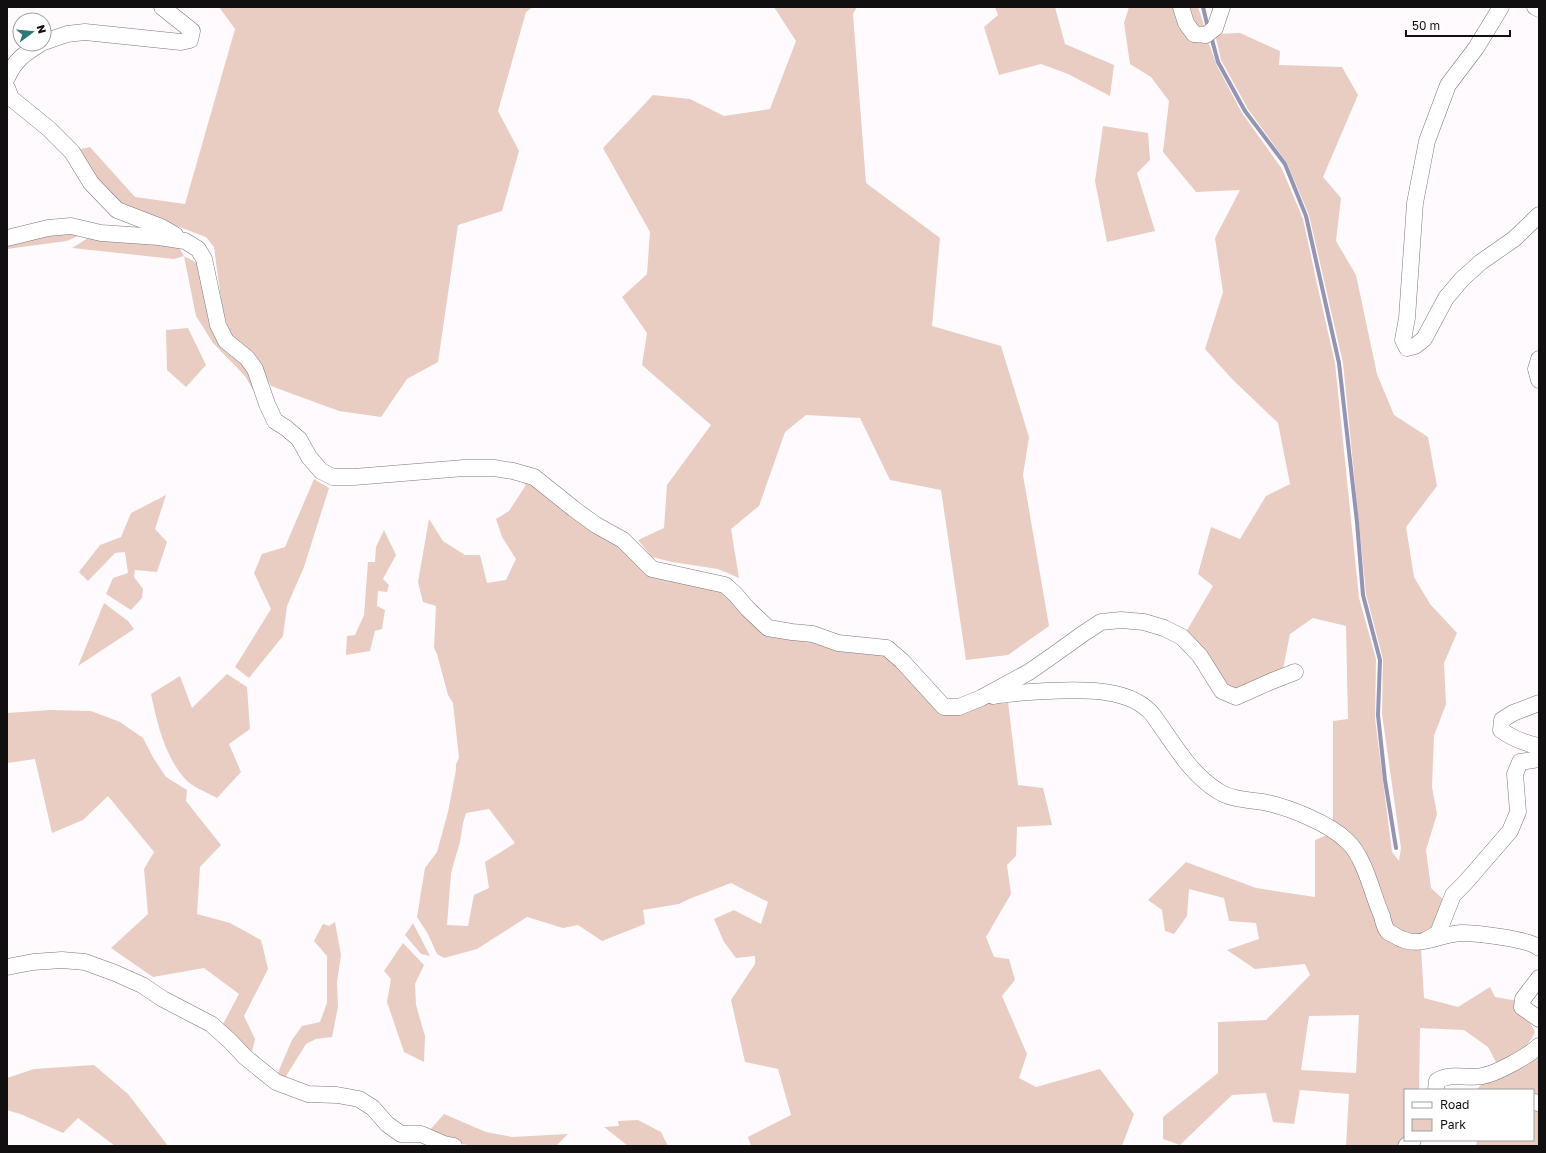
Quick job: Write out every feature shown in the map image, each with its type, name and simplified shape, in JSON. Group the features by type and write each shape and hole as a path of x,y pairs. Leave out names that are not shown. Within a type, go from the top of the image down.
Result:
{"street":[{"path":"52,39 67,34 85,32 182,42 190,40 192,31 162,7"},
{"path":"1181,7 1186,23 1194,34 1206,35 1214,28 1222,7"},
{"path":"1501,7 1476,48 1448,85 1427,141 1414,203 1407,318 1403,340 1407,348 1416,346 1424,339 1446,298 1462,279 1481,262 1514,239 1539,215"},
{"path":"1535,7 1539,9"},
{"path":"7,78 13,65 28,52"},
{"path":"7,88 11,98 49,129 72,152 91,183 117,210 161,227 198,249 204,259 218,325 226,341 247,358 255,369 267,404 275,421 299,439 309,457 321,471 333,477 354,477 464,468 494,468 513,471 534,477 585,517 623,540 652,569 725,586 735,594 748,610 768,628 813,634 838,642 888,648 902,661 944,707 959,707 981,698 1029,672 1101,622 1121,620 1144,622 1164,628 1182,637 1200,656 1222,691 1236,697 1295,672"},
{"path":"7,238 48,228 71,226 101,233 159,237 185,242"},
{"path":"1539,359 1536,369 1539,380"},
{"path":"981,698 1009,693 1084,690 1122,696 1140,703 1152,714 1167,736 1198,775 1218,792 1240,799 1265,802 1290,810 1332,829 1348,841 1359,858 1388,932 1402,941 1423,942 1461,933 1516,940 1535,944 1539,948"},
{"path":"1539,703 1513,713 1502,720 1501,730 1512,738 1526,744 1539,746"},
{"path":"1423,942 1438,932 1453,895 1510,831 1518,812 1515,774 1520,762 1539,759"},
{"path":"7,967 33,962 62,960 85,962 115,973 142,985 163,999 211,1024 245,1057 276,1082 308,1094 337,1095 359,1099 373,1108 387,1124 401,1134 421,1134 444,1144 454,1146"},
{"path":"1539,978 1523,999 1522,1007 1539,1019"},
{"path":"1436,1089 1437,1081 1443,1077 1483,1076 1501,1069 1532,1052 1539,1046"}],"green space":[{"path":"219,7 533,7 526,12 498,111 519,151 502,211 458,225 438,362 407,379 381,417 339,411 271,386 258,360 233,338 223,314 214,247 206,237 122,207 96,180 77,150 90,147 135,197 185,204 235,29"},
{"path":"774,7 857,7 853,14 866,183 940,238 932,326 1001,346 1029,437 1023,475 1049,626 1008,655 966,660 941,490 890,480 860,418 806,415 785,432 759,506 731,529 739,578 718,569 672,562 652,557 638,540 664,528 667,485 711,425 642,365 647,333 622,297 647,274 650,232 603,148 653,95 690,99 724,116 770,109 796,41"},
{"path":"995,7 1055,7 1065,44 1114,65 1110,96 1068,74 1041,64 999,75 984,27 998,15"},
{"path":"1129,7 1176,7 1208,41 1217,66 1242,113 1282,169 1303,219 1335,363 1359,598 1376,659 1375,718 1392,852 1399,861 1401,848 1382,714 1383,659 1366,594 1343,363 1309,215 1287,163 1248,109 1221,60 1215,34 1240,33 1280,51 1279,65 1342,67 1358,95 1323,177 1341,198 1336,241 1356,275 1377,374 1394,415 1428,437 1437,486 1406,527 1414,577 1430,604 1457,633 1444,663 1446,704 1434,736 1432,787 1437,814 1426,850 1431,888 1445,901 1435,928 1414,938 1391,929 1333,822 1333,721 1348,719 1346,626 1313,618 1290,634 1283,669 1235,691 1225,685 1186,632 1213,586 1198,574 1211,527 1240,539 1266,496 1290,484 1278,423 1232,379 1205,349 1223,292 1215,238 1240,190 1196,192 1163,152 1169,101 1151,77 1130,64 1124,23"},
{"path":"1185,7 1198,7 1206,31 1196,30"},
{"path":"1103,126 1148,133 1150,160 1137,173 1155,231 1107,242 1095,181"},
{"path":"58,230 80,235 67,241 7,249 7,240"},
{"path":"88,238 178,246 184,256 174,259 72,248"},
{"path":"184,256 199,264 208,301 245,362 256,395 245,376 213,343 196,316"},
{"path":"188,328 206,365 186,387 167,370 166,330"},
{"path":"516,475 536,483 635,559 724,590 769,631 887,652 930,701 1008,702 1018,785 1043,788 1052,825 1017,827 1016,856 1007,865 1011,894 986,937 994,957 1009,959 1015,980 1002,996 1027,1054 1019,1078 1036,1087 1100,1069 1134,1114 1122,1146 751,1146 748,1137 791,1115 778,1069 745,1062 731,1000 755,964 755,956 736,958 724,942 714,919 734,910 761,924 768,902 731,883 679,904 643,910 645,924 602,941 578,925 563,928 527,917 477,949 444,958 437,954 428,934 417,917 425,868 437,852 448,812 456,764 459,758 453,703 448,695 434,648 436,606 423,602 418,582 429,519 443,541 465,555 480,555 487,583 506,580 516,559 502,537 496,519 509,511 526,485","holes":["489,809 515,843 485,862 489,888 474,895 468,926 447,925 451,873 460,842 466,813"]},
{"path":"314,479 329,488 304,567 287,606 283,636 249,678 235,667 271,609 254,573 262,554 285,547"},
{"path":"166,495 155,529 167,542 157,572 135,570 134,577 143,589 142,598 131,610 106,594 113,578 128,573 125,552 115,553 88,581 79,572 100,545 121,537 131,513"},
{"path":"384,530 396,555 383,579 389,585 387,592 378,591 377,606 385,610 382,629 375,631 370,651 346,655 347,636 355,635 364,615 368,562 375,562 376,547"},
{"path":"104,603 128,621 134,629 78,666"},
{"path":"227,674 247,687 250,729 229,744 241,772 217,798 190,784 179,772 163,740 151,694 180,676 192,708"},
{"path":"50,710 91,711 120,722 143,738 166,777 187,790 186,801 221,845 200,867 197,914 230,923 261,940 268,969 244,1016 255,1039 252,1052 223,1024 239,994 204,968 153,977 111,948 148,914 144,869 154,852 108,796 83,820 52,833 35,759 7,763 7,713"},
{"path":"1332,833 1347,846 1386,933 1421,948 1424,998 1458,1007 1490,987 1495,997 1518,1001 1535,1032 1532,1038 1519,1051 1497,1064 1488,1047 1464,1030 1420,1028 1419,1089 1404,1089 1404,1141 1401,1146 1346,1146 1349,1094 1300,1090 1294,1124 1273,1122 1266,1093 1232,1095 1180,1145 1163,1139 1163,1117 1218,1073 1218,1022 1266,1020 1310,975 1305,964 1255,969 1227,950 1259,939 1256,923 1229,921 1224,898 1189,889 1187,916 1174,934 1165,931 1162,910 1148,900 1186,862 1256,888 1315,897 1315,840","holes":["1359,1015 1356,1073 1301,1070 1309,1016"]},
{"path":"335,922 341,955 337,982 338,1007 332,1037 316,1039 306,1044 283,1081 276,1077 292,1040 302,1026 320,1022 327,1003 327,956 314,941 323,924 329,926"},
{"path":"413,923 430,956 421,954 405,935"},
{"path":"403,943 424,965 415,984 416,1005 425,1036 424,1062 404,1052 387,1002 391,979 384,971"},
{"path":"1539,1054 1539,1099 1534,1098 1534,1089 1477,1089 1484,1082"},
{"path":"94,1065 128,1094 168,1146 115,1146 78,1118 63,1133 23,1115 7,1110 7,1078 34,1069"},
{"path":"1534,1106 1539,1106 1539,1146 1476,1146 1477,1141 1534,1141"},
{"path":"444,1114 486,1132 512,1137 568,1134 557,1145 473,1146 444,1140 429,1131"},
{"path":"638,1120 661,1132 668,1146 628,1146 604,1127 619,1126 618,1121"}],"waterway":[{"path":"1203,7 1208,28"},
{"path":"1211,36 1218,62 1245,111 1285,164 1306,216 1339,363 1357,522 1363,595 1380,660 1378,715 1385,780 1396,848"}]}
